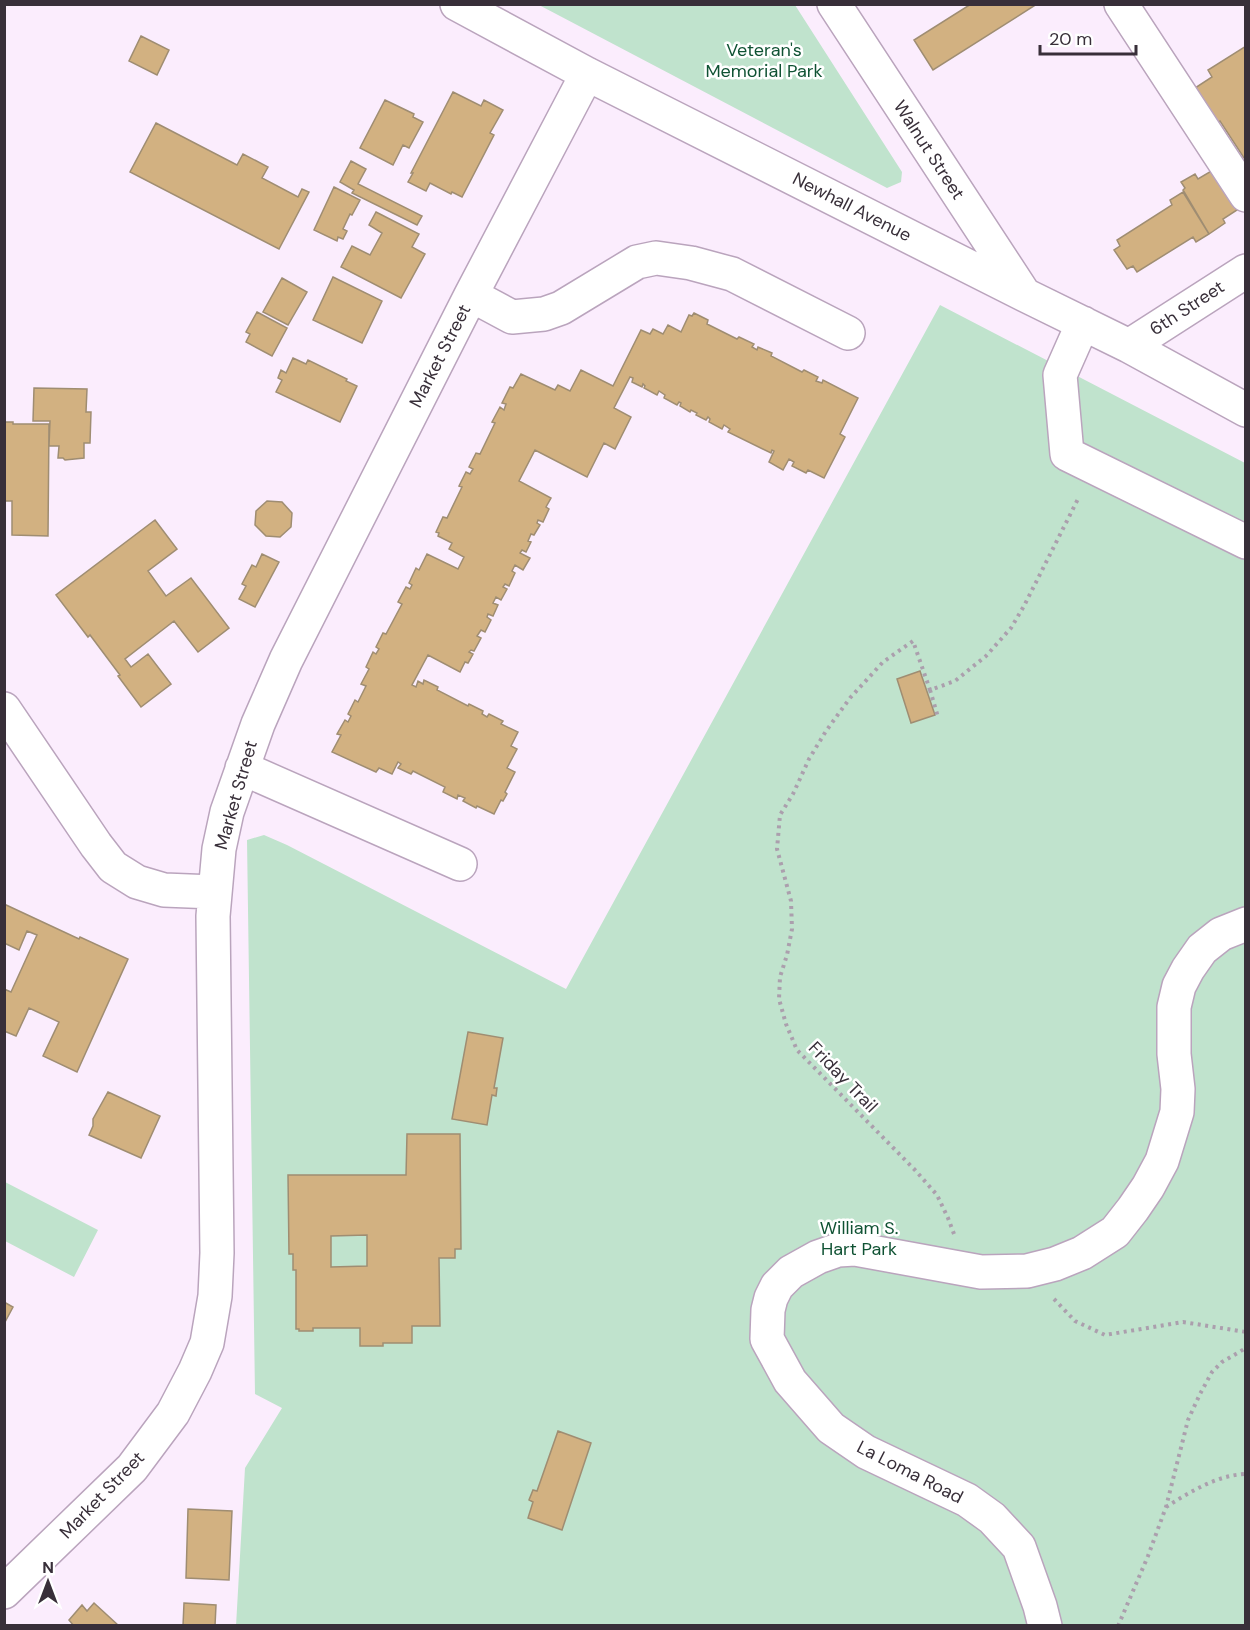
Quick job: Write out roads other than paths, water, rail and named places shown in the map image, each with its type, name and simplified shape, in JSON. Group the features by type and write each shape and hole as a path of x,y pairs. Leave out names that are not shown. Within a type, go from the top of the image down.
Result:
{"street":[{"name":"Newhall Avenue","path":"457,4 586,74 1130,346 1245,410"},
{"name":"Walnut Street","path":"834,4 1025,295"},
{"path":"1121,4 1245,195"},
{"name":"Market Street","path":"4,1592 132,1468 173,1413 207,1342 215,1296 217,1253 213,916 219,849 227,812 258,724 286,660 586,74"},
{"path":"471,295 512,317 544,314 561,308 637,262 656,258 691,263 732,274 848,333"},
{"name":"6th Street","path":"1130,346 1245,271"},
{"path":"1083,323 1060,375 1067,454 1245,542"},
{"path":"4,708 113,867 137,882 164,890 214,892"},
{"path":"242,768 460,864"},
{"name":"La Loma Road","path":"1045,1626 1019,1547 992,1518 967,1500 866,1452 831,1428 790,1381 767,1339 768,1310 771,1298 777,1286 791,1272 818,1257 838,1250 855,1250 981,1272 1033,1270 1082,1253 1114,1232 1133,1209 1162,1161 1177,1112 1174,1007 1179,986 1202,949 1221,934 1245,924"}],"park label":[{"name":"Veteran's Memorial Park","path":"764,60"},
{"name":"William S. Hart Park","path":"859,1238"}]}
